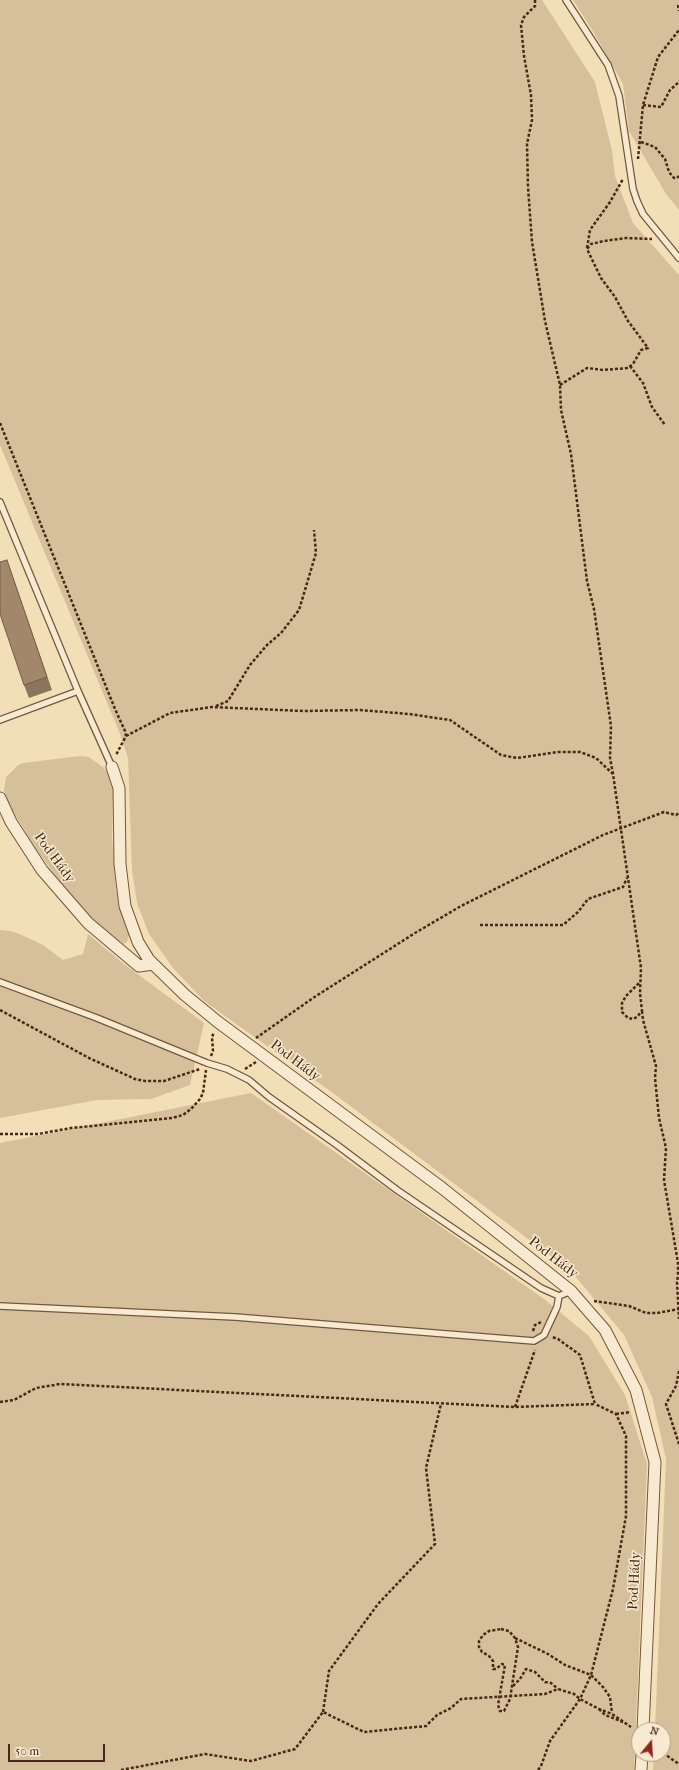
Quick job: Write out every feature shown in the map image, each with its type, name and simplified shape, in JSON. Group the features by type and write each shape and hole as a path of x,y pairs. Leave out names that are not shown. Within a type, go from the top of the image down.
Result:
{"street":[{"name":"Pod Hády","path":"112,767 118,788 120,864 125,906 138,942 149,960 185,995 218,1022 442,1188 571,1291 605,1330 636,1390 655,1462 643,1716 641,1722"},
{"name":"Pod Hády","path":"0,798 11,822 42,870 88,924 139,966 153,964"}],"lane":[{"path":"566,0 608,65 619,96 633,189 643,214 679,258"},
{"path":"0,502 78,691 112,767"},
{"path":"0,720 78,691"},
{"path":"0,982 97,1018 249,1080 269,1097 397,1190 541,1288 559,1296 571,1291"},
{"path":"0,1306 235,1317 534,1341 544,1335 557,1307 559,1296"}],"path":[{"path":"535,0 535,6 524,17 521,25 524,56 532,95 532,120 527,144 532,242 545,321 560,385 561,410 571,454 587,581 594,609 611,726 610,758 641,968 640,982 643,1020 656,1066 655,1078 659,1118 666,1148 664,1180 678,1263 679,1319"},
{"path":"678,5 679,11"},
{"path":"637,166 641,142 643,105 658,58 679,30"},
{"path":"643,105 661,107 670,90 679,82"},
{"path":"641,142 655,147 665,159 669,172 674,178 679,176"},
{"path":"560,385 587,368 603,370 628,368 641,350 648,348 628,321 615,297 601,278 587,249 590,230 610,202 629,166"},
{"path":"587,249 591,244 604,240 626,238 663,239"},
{"path":"630,366 643,383 652,407 665,425"},
{"path":"0,423 125,731 126,736 112,767"},
{"path":"212,707 228,701 250,665 267,645 281,633 299,610 316,553 314,530"},
{"path":"126,736 170,713 212,707 303,711 360,710 409,714 450,720 501,755 518,758 558,752 580,752 596,758 613,774"},
{"path":"251,1047 257,1036 415,933 461,906 603,835 664,812 676,815 679,813"},
{"path":"480,925 563,925 578,912 588,899 623,887 627,878"},
{"path":"640,982 623,999 621,1007 624,1015 633,1019 642,1011"},
{"path":"0,1010 89,1058 135,1079 145,1081 164,1081 206,1067 203,1093 191,1109 183,1115 172,1118 71,1128 38,1134 0,1134"},
{"path":"207,1063 213,1051 212,1037 218,1022"},
{"path":"235,1073 249,1067 261,1054"},
{"path":"584,1305 596,1300 629,1306 646,1313 657,1313 678,1309"},
{"path":"544,1335 558,1339 580,1355 595,1404"},
{"path":"515,1407 526,1372 534,1356 536,1348 534,1341"},
{"path":"679,1371 676,1386 666,1404 679,1444"},
{"path":"0,1402 14,1400 36,1388 60,1384 515,1407 595,1404 616,1414 626,1436 626,1516 613,1589 591,1675 580,1699 550,1741 541,1766 538,1770"},
{"path":"121,1770 205,1754 251,1761 295,1749 323,1712 329,1671 378,1604 435,1544 426,1468 441,1404"},
{"path":"501,1629 509,1631 515,1638 518,1646 512,1687 511,1696 504,1711 500,1711 498,1708 505,1665 502,1664 496,1669 493,1669 493,1661 489,1656 482,1652 479,1647 479,1641 483,1635 489,1631 501,1629"},
{"path":"515,1638 548,1654 565,1665 591,1675 603,1687 610,1698 612,1714"},
{"path":"512,1687 520,1679 526,1669 535,1672 545,1682 551,1683 558,1689 574,1694 580,1699 612,1714 631,1725"},
{"path":"323,1712 364,1732 426,1726 437,1715 452,1708 461,1699 545,1694 558,1689"},
{"path":"599,1709 605,1715 627,1723 638,1720 643,1716"}],"shaded area":[{"path":"0,0 542,0 595,82 612,150 615,176 633,223 679,275 679,1770 653,1770 654,1762 671,1762 671,1722 655,1722 666,1459 652,1397 624,1335 571,1271 333,1093 204,1001 173,968 149,934 137,903 132,871 128,758 120,734 0,445"},
{"path":"573,0 679,0 679,210 666,194 629,131 623,84"},
{"path":"80,756 89,757 104,768 108,774 113,790 112,837 116,890 129,935 127,942 124,944 109,934 93,920 64,887 36,849 6,800 4,791 6,777 18,765 23,763"},
{"path":"0,930 11,931 43,945 63,960 83,954 88,934 124,964 204,1023 190,1085 151,1099 97,1100 0,1118"},
{"path":"251,1093 544,1299 589,1336 625,1395 647,1464 636,1722 631,1722 631,1762 634,1762 634,1770 0,1770 0,1143"}],"building":[{"path":"7,560 47,677 24,685 0,614 0,562"}]}
